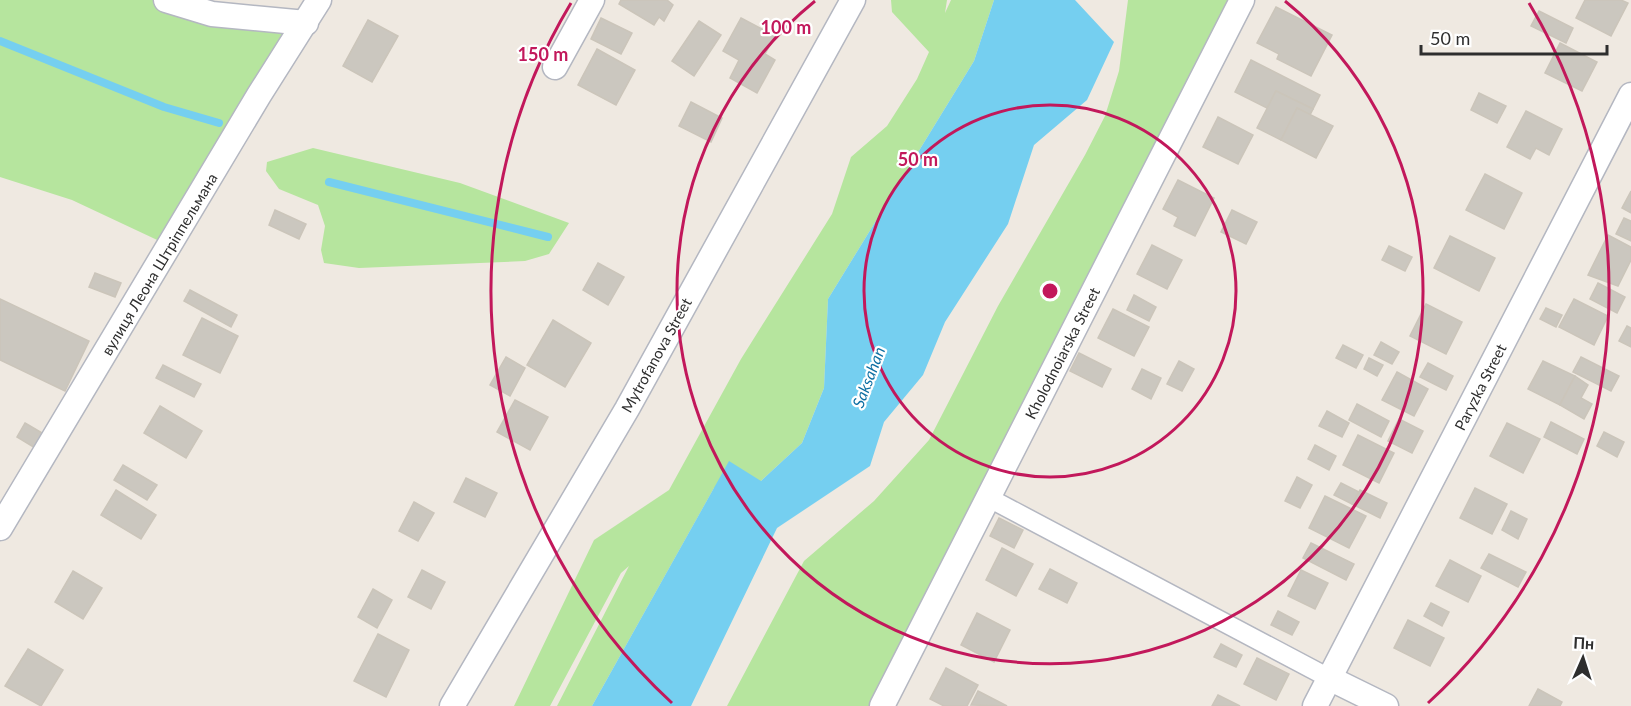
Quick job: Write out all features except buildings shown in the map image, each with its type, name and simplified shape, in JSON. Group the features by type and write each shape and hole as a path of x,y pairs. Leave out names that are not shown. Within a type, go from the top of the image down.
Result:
{"street":[{"path":"166,0 212,14 306,23"},
{"name":"вулиця Леона Штріппельмана","path":"0,528 259,95 319,0"},
{"name":"Mytrofanova Street","path":"452,706 627,409 853,0"},
{"name":"Kholodnoiarska Street","path":"882,706 1242,0"},
{"path":"555,67 588,7"},
{"name":"Paryzka Street","path":"1315,706 1631,95"},
{"path":"989,498 1386,706"}],"green space":[{"path":"0,0 166,0 306,23 170,246 72,200 0,177"},
{"path":"891,0 947,0 945,13 951,0 994,0 974,61 828,299 824,388 802,443 761,481 714,488 592,706 557,706 629,566 621,573 550,706 514,706 594,540 669,490 741,359 832,214 851,157 887,126 917,79 929,52 892,12"},
{"path":"1128,0 1242,0 882,706 727,706 804,561 874,501 929,440 998,306 1105,116 1119,71"},
{"path":"313,148 460,183 569,223 549,254 525,261 359,268 324,263 321,250 325,226 318,205 279,189 266,171 267,162"}],"water":[{"name":"Saksahan","path":"994,0 1075,0 1114,42 1087,100 1034,145 1008,224 945,322 923,375 884,422 870,466 777,528 691,706 592,706 729,461 761,481 802,443 824,388 828,299 974,61"}],"waterway":[{"path":"0,41 164,107 219,123"},
{"path":"329,182 548,237"}]}
